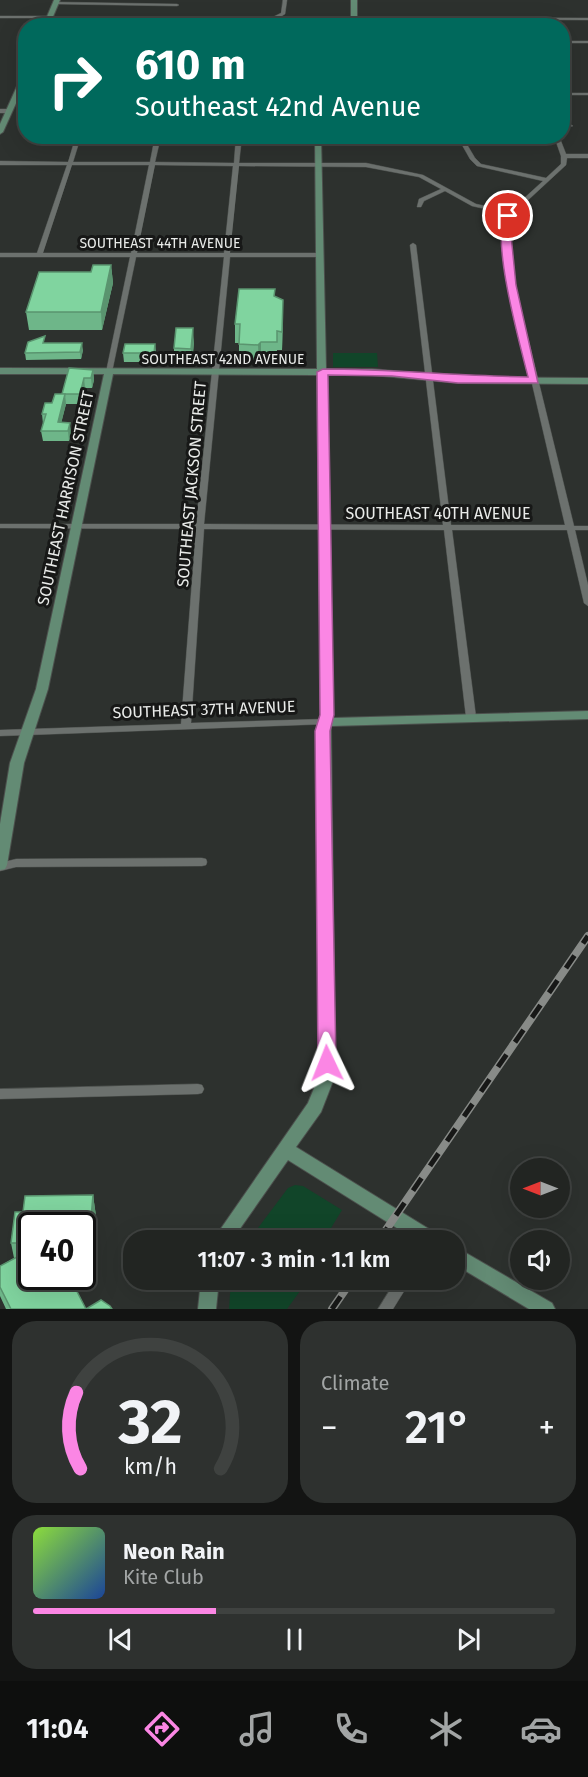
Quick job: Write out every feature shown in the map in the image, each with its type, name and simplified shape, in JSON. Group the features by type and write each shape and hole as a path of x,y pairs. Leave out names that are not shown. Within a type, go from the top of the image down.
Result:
{"street":[{"path":"276,18 283,14 285,0"},
{"path":"354,0 356,18"},
{"path":"0,17 50,17 56,2 177,5"},
{"path":"570,19 588,19"},
{"path":"570,42 588,42"},
{"path":"570,94 588,94"},
{"path":"0,132 18,97"},
{"path":"0,111 9,111"},
{"path":"39,255 76,144"},
{"name":"SOUTHEAST HARRISON STREET","path":"0,866 17,763 42,689 157,144"},
{"name":"SOUTHEAST JACKSON STREET","path":"186,727 200,527 238,144"},
{"path":"229,1230 318,1102 327,1076 323,742 325,722 323,372 318,144"},
{"path":"464,144 479,165 547,180"},
{"path":"559,144 564,156 561,168 511,213 505,225 512,285 588,603"},
{"path":"564,156 588,156"},
{"path":"0,163 373,166 421,176 474,206 511,213"},
{"path":"419,206 421,200 445,189"},
{"path":"413,245 471,717"},
{"name":"SOUTHEAST 44TH AVENUE","path":"0,255 320,255"},
{"name":"SOUTHEAST 42ND AVENUE","path":"0,373 392,372 429,377 588,381"},
{"name":"SOUTHEAST 40TH AVENUE","path":"0,526 588,528"},
{"name":"SOUTHEAST 37TH AVENUE","path":"0,733 588,715"},
{"path":"0,866 16,863 202,862"},
{"path":"0,1094 198,1089"},
{"path":"286,1150 414,1230"},
{"path":"465,1261 546,1309"},
{"path":"207,1309 209,1290"},
{"path":"385,1309 397,1290"}],"green space":[{"path":"333,353 377,353 378,367 333,367"},
{"path":"295,1185 303,1186 342,1210 330,1230 256,1230 288,1188"},
{"path":"230,1290 301,1290 287,1309 229,1309"}],"building":[{"path":"93,265 111,265 101,312 26,312 39,272 91,272"},
{"path":"239,289 275,289 274,296 283,300 282,332 277,331 277,342 261,342 258,345 239,344 240,324 235,324"},
{"path":"176,328 193,328 191,349 174,348"},
{"path":"45,336 43,343 82,343 80,352 25,353 28,342"},
{"path":"125,344 155,344 154,353 123,353"},
{"path":"69,368 93,370 91,378 84,378 80,394 62,394"},
{"path":"55,394 65,394 58,422 70,423 68,431 41,431 46,414 42,414 45,403 52,403"},
{"path":"93,1195 92,1212 23,1212 25,1196"},
{"path":"15,1212 18,1212 18,1243 11,1243"},
{"path":"18,1256 18,1290 76,1290 86,1309 11,1309 0,1287 0,1266"},
{"path":"101,1300 112,1309 86,1309"}],"railway":[{"path":"386,1230 588,936"},
{"path":"332,1309 345,1290"}],"route":[{"path":"327,1063 323,787 323,731 327,715 323,372 392,372 458,380 534,381 512,285 505,225 508,216"}]}
